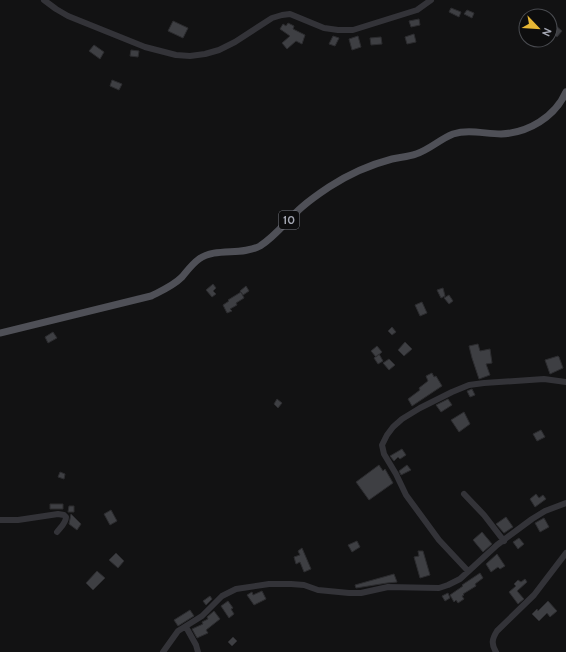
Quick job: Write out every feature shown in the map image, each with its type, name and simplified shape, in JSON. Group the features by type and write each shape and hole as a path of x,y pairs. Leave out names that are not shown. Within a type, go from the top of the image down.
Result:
{"main road":[{"name":"10","path":"0,333 151,296 170,287 199,259 208,255 246,251 259,246 271,238 303,206 358,170 417,154 453,134 464,132 501,134 519,132 541,121 558,106 566,92"}],"street":[{"path":"44,0 68,16 145,47 176,55 190,56 219,50 235,42 272,18 282,15 290,14 324,28 353,30 417,10 431,0"},
{"path":"468,571 439,540 406,495 384,454 382,445 387,434 402,419 420,408 452,392 469,386 484,383 526,381 544,378 566,382"},
{"path":"464,494 484,515 504,541"},
{"path":"163,652 178,631 202,616 222,596 236,589 269,584 291,584 304,585 318,590 362,593 388,587 439,588 448,585 468,571 532,519 545,511 566,503"},
{"path":"0,520 18,520 58,514 64,515 66,516 64,524 57,532"},
{"path":"496,652 493,647 493,638 497,631 534,595 566,553"},
{"path":"186,627 196,645 198,652"}],"building":[{"path":"451,8 461,12 459,17 449,12"},
{"path":"467,10 474,13 472,18 464,14"},
{"path":"419,19 420,25 411,27 409,21"},
{"path":"173,21 188,28 183,38 168,31"},
{"path":"288,23 294,26 293,29 305,35 302,44 296,41 287,49 282,43 290,36 280,29 283,24 286,26"},
{"path":"558,28 562,31 558,36"},
{"path":"414,34 416,42 407,44 405,37"},
{"path":"333,36 339,38 335,46 329,44"},
{"path":"358,36 361,47 352,50 349,39"},
{"path":"381,37 382,44 371,45 370,38"},
{"path":"94,45 104,52 100,59 89,51"},
{"path":"131,50 139,51 138,57 130,56"},
{"path":"112,80 122,84 119,90 110,86"},
{"path":"213,284 216,288 213,291 216,294 212,297 206,290"},
{"path":"246,286 249,291 243,295 240,291"},
{"path":"443,288 445,296 441,298 437,290"},
{"path":"241,292 244,298 230,309 232,311 227,313 223,305"},
{"path":"449,295 453,301 449,304 444,298"},
{"path":"422,302 427,313 420,316 415,305"},
{"path":"392,327 396,332 392,335 388,331"},
{"path":"53,332 57,338 48,343 45,337"},
{"path":"405,342 412,349 404,356 398,350"},
{"path":"478,344 480,351 490,349 492,363 486,364 490,375 479,379 469,346"},
{"path":"377,346 382,352 376,357 371,351"},
{"path":"379,354 383,361 378,364 374,358"},
{"path":"558,356 563,368 550,374 545,360"},
{"path":"389,359 395,365 389,370 383,363"},
{"path":"432,373 434,377 436,376 442,386 412,406 408,399 420,390 419,388 428,381 426,376"},
{"path":"472,389 475,395 470,397 467,391"},
{"path":"277,399 282,403 278,408 274,404"},
{"path":"448,399 452,405 441,412 436,405"},
{"path":"464,412 470,424 459,432 451,420"},
{"path":"541,430 545,437 537,441 533,434"},
{"path":"402,449 406,455 400,459 398,457 394,461 390,456"},
{"path":"379,465 383,471 385,469 393,483 369,500 356,482"},
{"path":"407,465 411,470 401,475 399,471"},
{"path":"60,472 65,474 64,479 58,477"},
{"path":"536,494 539,498 543,495 546,499 535,507 530,499"},
{"path":"50,504 63,504 63,509 50,509"},
{"path":"69,506 74,506 74,512 68,512"},
{"path":"111,510 117,521 110,525 104,514"},
{"path":"71,514 81,524 77,530 69,524"},
{"path":"506,517 513,527 504,533 496,524"},
{"path":"544,518 549,527 540,532 535,523"},
{"path":"482,532 492,544 483,552 473,540"},
{"path":"519,538 524,544 518,549 513,542"},
{"path":"357,541 360,547 352,552 348,545"},
{"path":"302,548 311,569 304,572 300,562 296,564 294,557 300,555 298,551"},
{"path":"418,551 423,551 430,575 420,578 414,557 419,556"},
{"path":"116,553 124,561 118,568 109,560"},
{"path":"497,554 505,566 500,569 498,567 491,572 486,564"},
{"path":"97,571 105,578 93,590 86,583"},
{"path":"480,573 483,578 475,584 476,586 463,594 464,595 462,596 464,599 458,603 456,600 454,602 450,595"},
{"path":"394,574 397,582 356,588 355,585"},
{"path":"525,579 527,582 517,591 524,599 518,604 509,592 516,586 514,584 518,580 521,582"},
{"path":"262,591 266,599 254,605 247,595 252,592 253,595"},
{"path":"448,593 450,598 445,601 442,596"},
{"path":"210,596 212,599 206,605 203,601"},
{"path":"228,601 233,608 231,609 234,614 229,618 221,606"},
{"path":"548,601 557,611 550,617 547,613 539,621 532,614 537,609 538,611"},
{"path":"190,610 194,616 178,626 174,620"},
{"path":"214,611 220,619 206,630 208,633 197,638 192,629 203,624 202,622 208,619 207,617"},
{"path":"233,637 237,641 232,646 228,642"}]}
